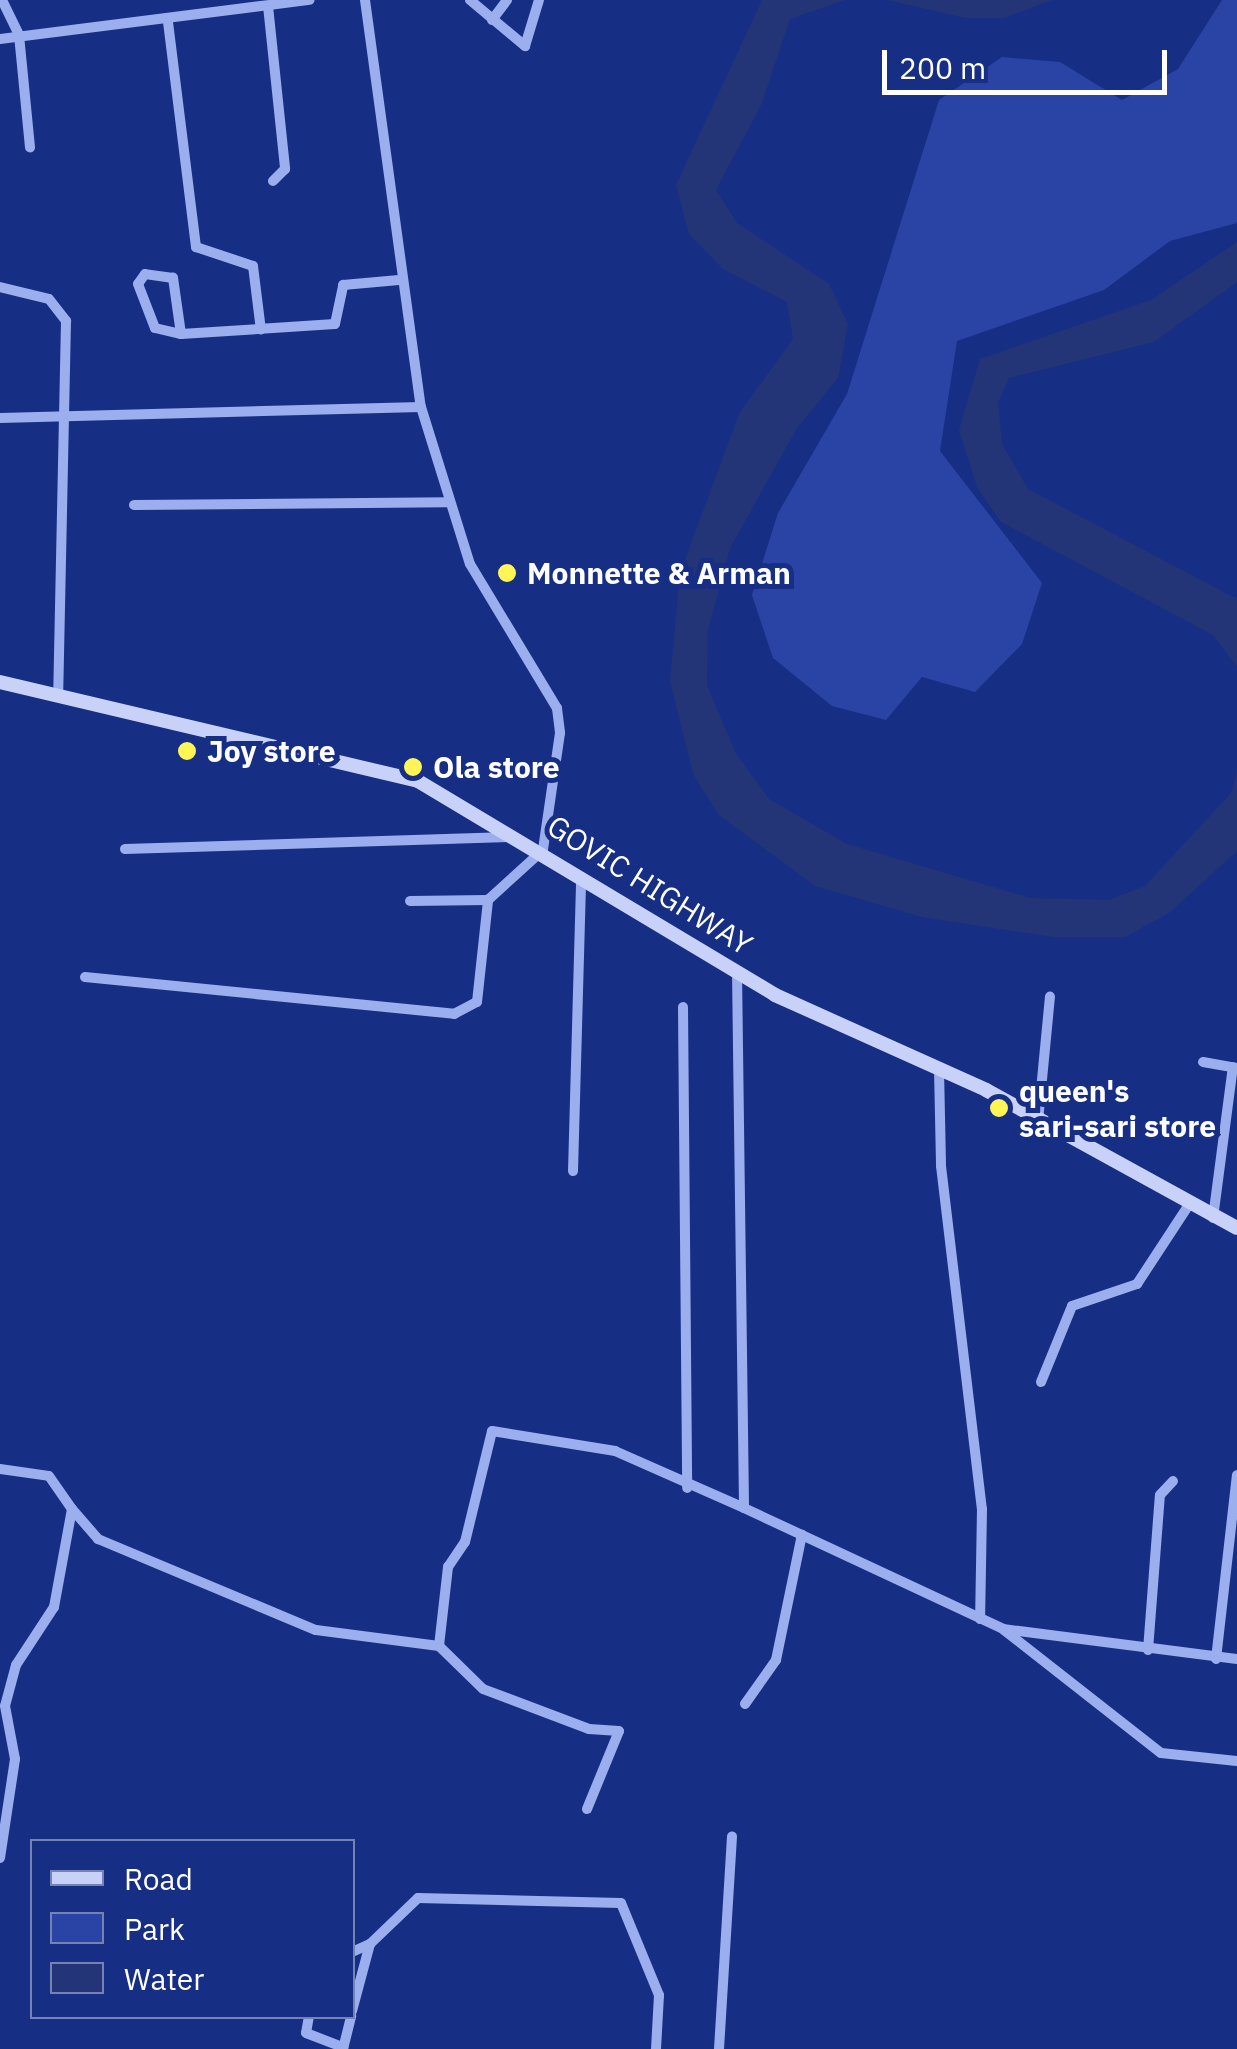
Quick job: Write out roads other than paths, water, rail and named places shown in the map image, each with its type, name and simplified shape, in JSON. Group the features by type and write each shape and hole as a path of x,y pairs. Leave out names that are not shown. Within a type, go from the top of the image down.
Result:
{"main road":[{"name":"GOVIC HIGHWAY","path":"0,682 373,763 519,836 738,970 939,1069 1188,1206 1237,1228"}],"street":[{"path":"2,0 18,35 30,147"},
{"path":"0,39 168,22 310,0"},
{"path":"364,0 399,280 422,407 470,564 557,708 543,850 488,900 410,901"},
{"path":"470,0 525,46 539,0"},
{"path":"492,20 507,0"},
{"path":"268,6 285,169 273,181"},
{"path":"168,22 196,247 253,266 261,330"},
{"path":"182,334 173,278 145,274 138,284 155,328 182,334 335,324 343,286 399,280"},
{"path":"0,287 49,299 66,321 58,697"},
{"path":"0,418 422,407"},
{"path":"134,505 448,502"},
{"path":"126,849 519,836"},
{"path":"572,1171 581,872"},
{"path":"85,977 454,1014 477,1002 488,900"},
{"path":"738,970 744,1508"},
{"path":"1038,1121 1050,997"},
{"path":"684,1007 687,1488"},
{"path":"1203,1062 1235,1068 1212,1218"},
{"path":"939,1069 941,1166 982,1509 980,1619"},
{"path":"1041,1382 1072,1306 1137,1284 1188,1206"},
{"path":"439,1646 448,1566 465,1542 492,1432 615,1451 687,1488 744,1508 1003,1629 1161,1753 1237,1761"},
{"path":"0,1469 49,1476 98,1539 316,1630 439,1646 483,1689 578,1726 619,1730 587,1808"},
{"path":"1216,1659 1237,1476"},
{"path":"1148,1650 1160,1495 1173,1480"},
{"path":"0,1858 15,1759 5,1706 16,1665 54,1607 72,1509"},
{"path":"745,1704 776,1660 802,1535"},
{"path":"1003,1629 1237,1660"},
{"path":"719,2049 732,1836"},
{"path":"355,1951 370,1944 418,1898 621,1903 659,1995 656,2049"},
{"path":"355,2002 370,1944"},
{"path":"308,2019 306,2033 343,2048 351,2019"}],"water":[{"path":"762,0 845,0 790,19 762,103 716,190 737,223 829,284 848,324 838,378 797,428 730,548 708,630 707,685 735,752 769,799 847,844 1030,898 1109,900 1145,886 1232,792 1237,769 1237,851 1169,913 1125,937 1053,937 922,917 815,886 719,815 694,776 670,682 680,573 740,412 793,339 787,302 723,269 689,234 676,185"},
{"path":"888,0 1052,0 1004,18 965,18"},
{"path":"1237,242 1237,282 1154,342 1009,378 998,402 1002,444 1028,489 1237,599 1237,667 1213,635 1001,522 977,487 959,430 980,359 1151,300"}],"place":[{"name":"Monnette & Arman","path":"507,573"},
{"name":"Joy store","path":"187,751"},
{"name":"Ola store","path":"413,767"},
{"name":"queen's sari-sari store","path":"999,1108"}]}
